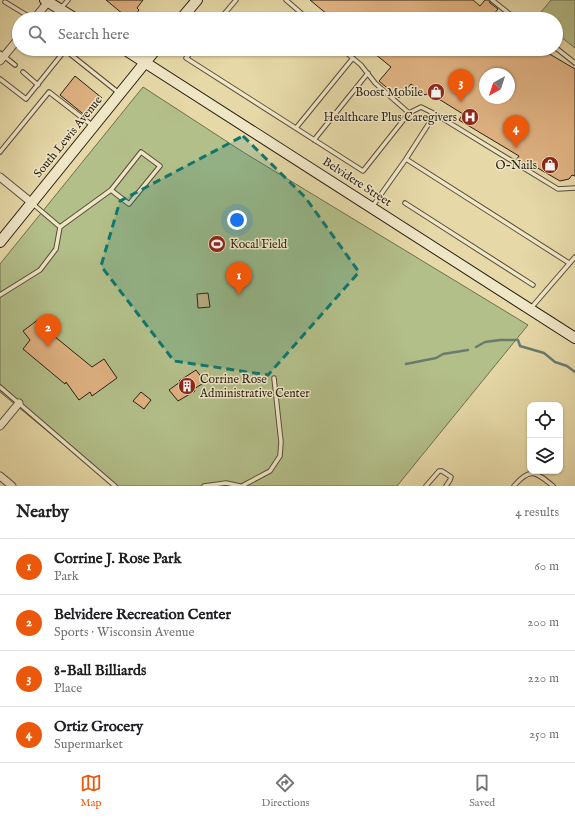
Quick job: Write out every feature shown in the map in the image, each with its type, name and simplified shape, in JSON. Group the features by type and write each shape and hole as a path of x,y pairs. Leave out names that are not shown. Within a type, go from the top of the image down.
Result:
{"main road":[{"path":"187,12 197,0"},
{"path":"47,1 64,12"},
{"name":"Belvidere Street","path":"134,56 575,338"},
{"name":"South Lewis Avenue","path":"0,242 150,56"}],"street":[{"path":"39,12 47,1"},
{"path":"1,57 12,45"},
{"path":"0,177 32,203"},
{"path":"0,426 19,403"},
{"path":"0,476 12,486"}],"lane":[{"path":"68,0 68,12"},
{"path":"226,12 236,0"},
{"path":"286,0 300,12"},
{"path":"492,0 507,12"},
{"path":"5,2 22,12"},
{"path":"563,53 575,62"},
{"path":"0,79 26,99 60,56"},
{"path":"74,56 120,94"},
{"path":"188,56 186,58 363,171 409,113 420,108 435,114 558,189 575,188"},
{"path":"351,56 361,65 375,83 409,113"},
{"path":"1,57 15,65"},
{"path":"296,128 353,58"},
{"path":"23,72 38,85"},
{"path":"314,140 368,73"},
{"path":"0,152 49,92 94,126"},
{"path":"372,207 406,159 435,114"},
{"path":"0,295 40,270 56,249 60,227 111,190 141,152 160,166 129,204 111,190"},
{"path":"406,159 569,263"},
{"path":"32,203 60,227"},
{"path":"405,203 534,285"},
{"path":"530,309 575,257"},
{"path":"204,486 226,483 241,486 270,471 280,456 281,442 274,378"},
{"path":"0,387 116,486"},
{"path":"426,486 439,471 442,470 451,477 446,486"},
{"path":"514,486 521,478 527,474 533,473 539,475 553,486"}],"highlighted area":[{"path":"243,136 305,197 359,272 268,375 174,361 101,266 120,201"}],"green space":[{"path":"551,0 575,0 575,48 563,39 563,12 541,12"},
{"path":"143,87 243,152 528,325 397,486 114,486 0,392 0,264"}],"building":[{"path":"106,0 143,0 137,8 139,10 137,12 121,12"},
{"path":"310,0 473,0 480,6 485,0 489,0 490,3 498,9 496,12 325,12"},
{"path":"378,56 553,56 575,69 575,176 572,175 569,179 560,181 536,167 533,170 516,160 519,156 459,120 463,114 429,93 425,95 411,84 399,98 379,81 391,67"},
{"path":"75,76 102,98 87,117 60,95"},
{"path":"208,293 210,307 198,308 197,294"},
{"path":"39,319 57,333 54,336 92,367 104,359 117,378 92,396 90,392 79,400 66,382 65,384 23,349 30,340 23,331"},
{"name":"Corrine Rose Administrative Center","path":"196,370 205,382 194,389 195,391 178,401 169,390 180,382 179,381"},
{"path":"141,392 151,400 144,409 133,401"}],"waterway":[{"path":"476,347 485,342 518,340 520,346 544,353 555,362 567,366 575,372"},
{"path":"406,364 436,358 443,354 468,350"}],"place":[{"name":"Boost Mobile","path":"436,92"},
{"name":"8-Ball Billiards","path":"461,102"},
{"name":"Healthcare Plus Caregivers","path":"470,117"},
{"name":"Ortiz Grocery","path":"516,148"},
{"name":"O-Nails","path":"550,165"},
{"name":"Kocal Field","path":"217,244"},
{"name":"Corrine J. Rose Park","path":"239,295"},
{"name":"Belvidere Recreation Center","path":"48,347"},
{"name":"Corrine Rose Administrative Center","path":"187,386"}]}
